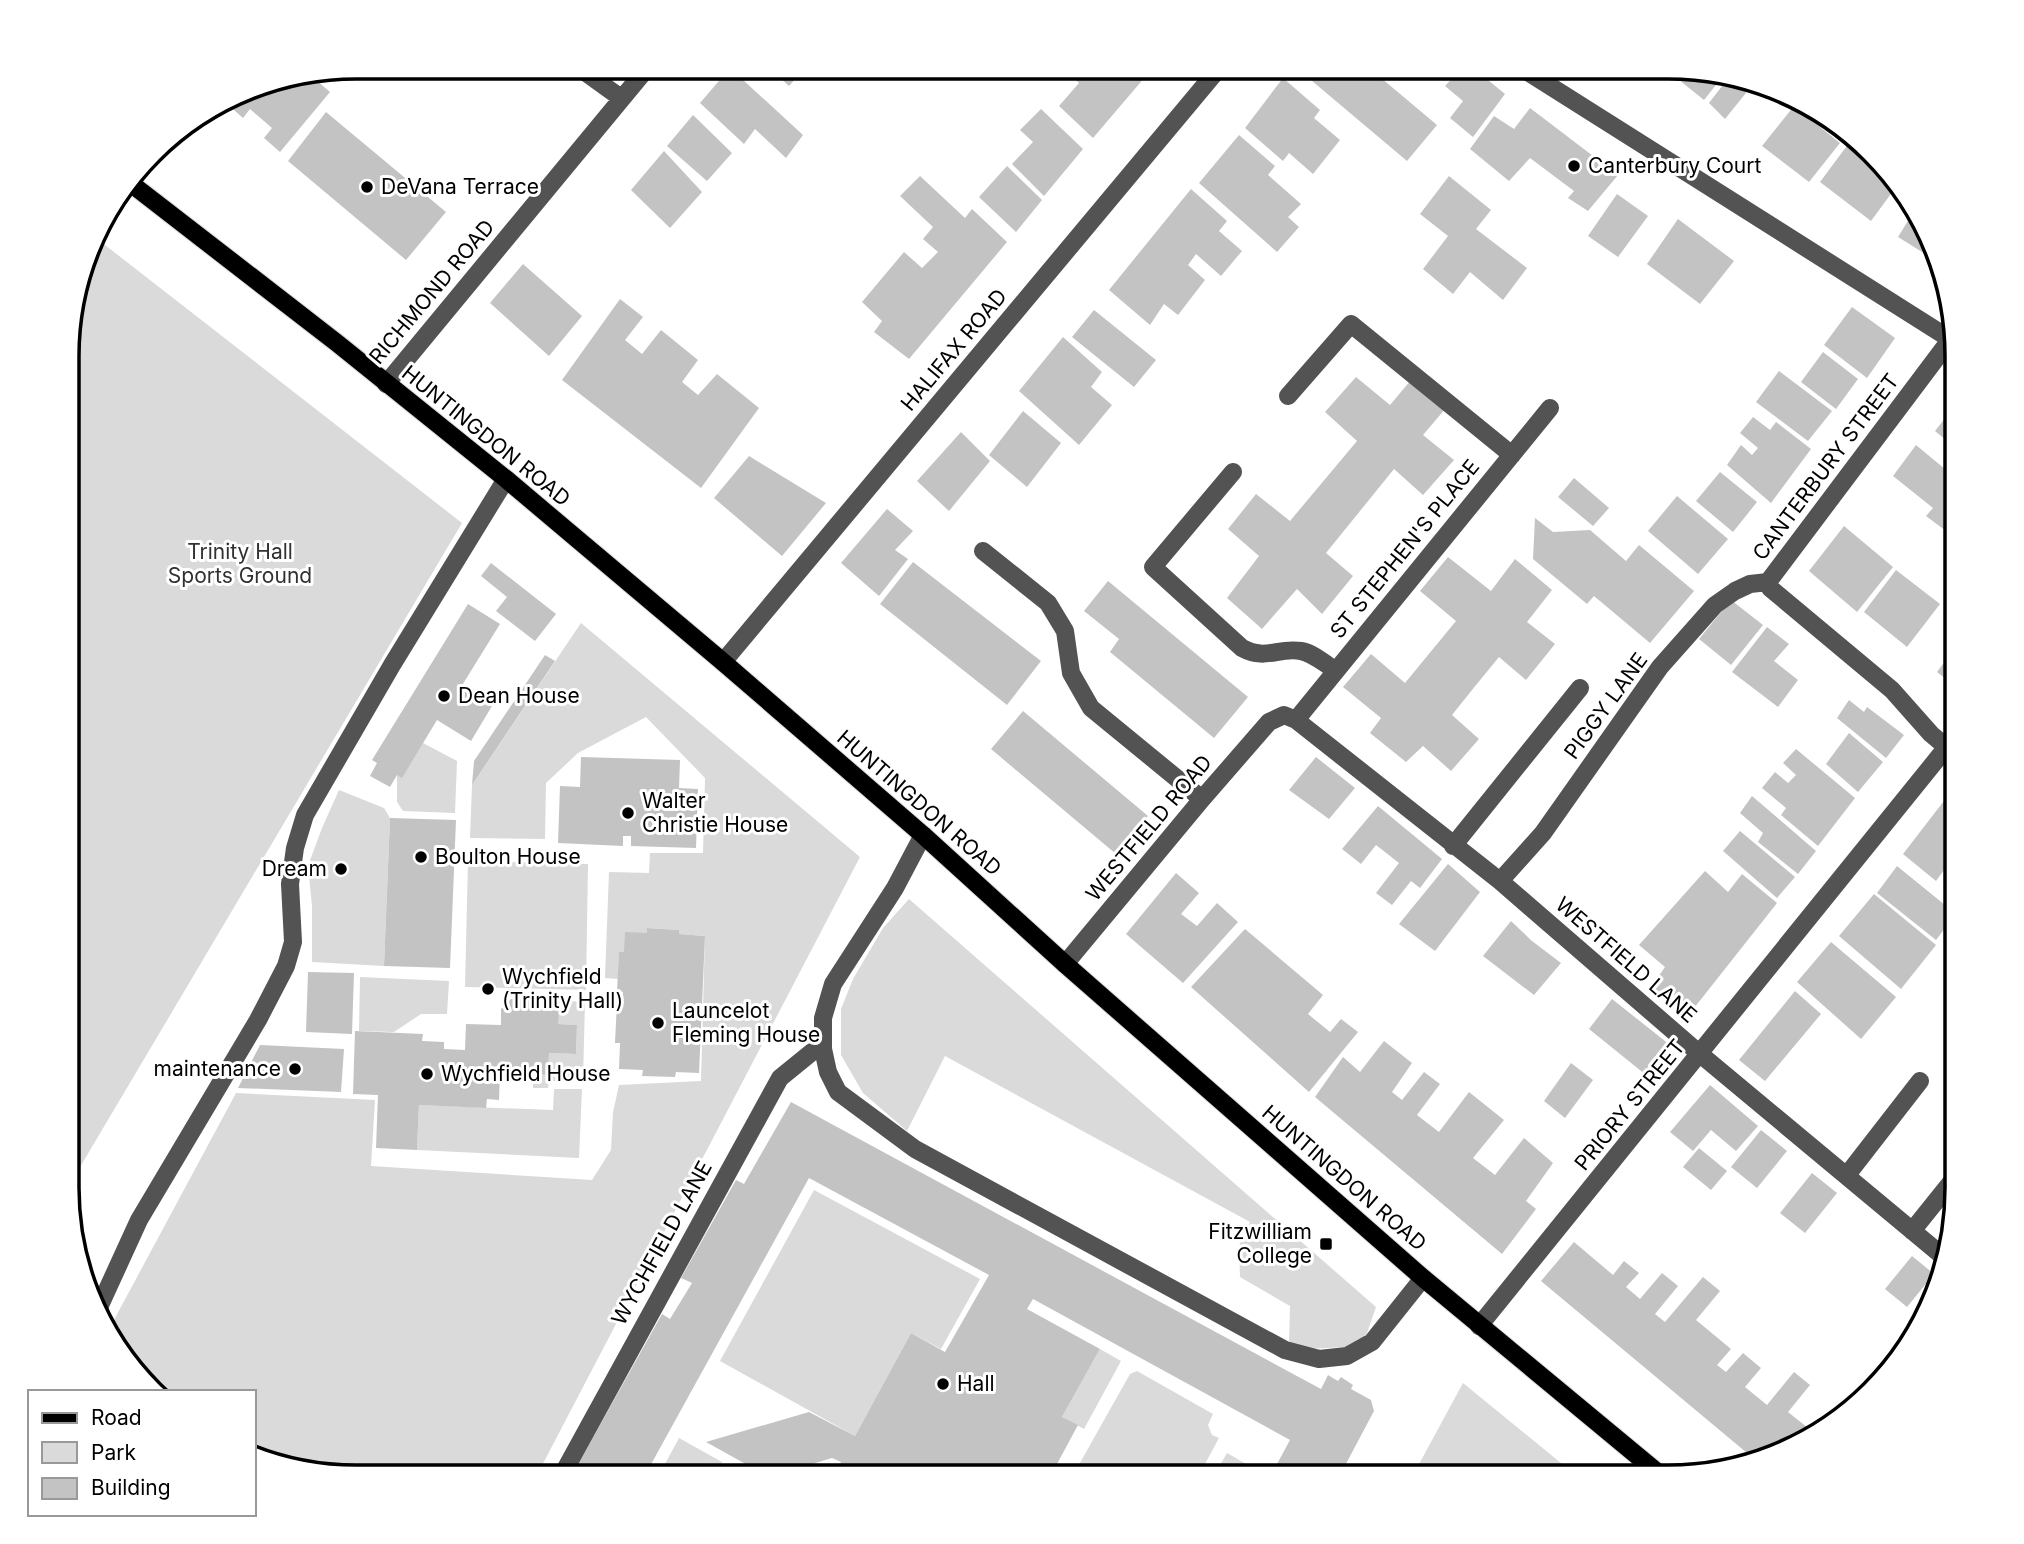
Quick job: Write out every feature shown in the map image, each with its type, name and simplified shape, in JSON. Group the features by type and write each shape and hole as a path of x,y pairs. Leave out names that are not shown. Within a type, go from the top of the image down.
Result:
{"main road":[{"name":"HUNTINGDON ROAD","path":"136,187 327,335 506,480 723,662 923,835 1065,964 1423,1278 1646,1465"}],"street":[{"path":"595,79 621,98"},
{"name":"RICHMOND ROAD","path":"386,384 638,79"},
{"name":"HALIFAX ROAD","path":"723,662 1210,79"},
{"name":"CANTERBURY STREET","path":"1539,79 1944,332"},
{"path":"1288,396 1351,324 1512,455"},
{"name":"CANTERBURY STREET","path":"1945,347 1768,582 1770,588 1892,690 1945,746"},
{"name":"ST STEPHEN'S PLACE","path":"1296,720 1550,408"},
{"path":"1233,472 1153,568 1242,648 1254,655 1289,650 1305,652 1335,670"},
{"path":"102,1300 139,1220 258,1020 286,966 293,942 290,884 295,848 305,815 392,665 506,480"},
{"path":"983,551 1048,603 1065,631 1071,673 1091,708 1202,799"},
{"name":"PIGGY LANE","path":"1500,881 1543,833 1660,667 1715,605 1751,584 1768,582"},
{"path":"1453,846 1580,688"},
{"name":"WESTFIELD ROAD","path":"1065,964 1269,722 1284,715 1296,720"},
{"name":"WESTFIELD LANE","path":"1296,720 1500,881 1700,1054 1938,1252"},
{"name":"PRIORY STREET","path":"1479,1326 1700,1054 1945,760"},
{"path":"923,835 895,888 833,984 823,1018 823,1049 828,1072 838,1092 915,1149 1285,1350 1319,1359 1347,1356 1372,1342 1423,1278"},
{"name":"WYCHFIELD LANE","path":"568,1465 780,1079 812,1052 823,1049"},
{"path":"1847,1175 1920,1081"},
{"path":"1912,1231 1945,1190"}],"green space":[{"name":"Trinity Hall Sports Ground","path":"103,243 462,523 79,1169 79,338 88,284"},
{"path":"581,623 860,857 542,1465 338,1465 284,1456 256,1446 256,1390 166,1390 136,1357 113,1322 236,1093 375,1100 371,1166 592,1180 611,1150 613,1112 619,1085 701,1081 705,936 679,934 679,930 648,928 647,933 624,952 619,952 618,979 605,978 609,872 649,873 650,853 703,853 705,778 646,717 578,753 546,783 545,839 470,838 472,785"},
{"path":"423,743 457,761 455,813 403,811 397,802 397,775 402,777"},
{"path":"339,790 384,808 390,818 384,966 312,962 312,906 308,866"},
{"path":"468,861 588,864 586,990 465,987"},
{"path":"909,899 1376,1307 1366,1336 1346,1347 1307,1349 1289,1342 1290,1306 1240,1277 1239,1246 1250,1222 945,1056 907,1131 863,1093 841,1055 841,1009 853,979 883,928"},
{"path":"360,977 449,981 447,1014 421,1014 394,1032 359,1031"},
{"path":"548,1000 585,1002 583,1081 549,1081 548,1088 533,1088 533,1075 548,1075 549,1053 576,1054 577,1025 558,1024"},
{"path":"554,1089 582,1089 579,1158 417,1150 419,1105 553,1110"},
{"path":"814,1190 980,1279 941,1349 911,1333 855,1436 720,1361"},
{"path":"1100,1349 1121,1361 1084,1429 1062,1417"},
{"path":"1137,1371 1213,1414 1208,1425 1212,1435 1219,1438 1204,1465 1079,1465 1130,1374"},
{"path":"1463,1383 1563,1465 1419,1465"},
{"path":"679,1438 722,1462 720,1465 664,1465"},
{"path":"1227,1453 1248,1465 1220,1465"}],"building":[{"path":"721,79 742,79 803,135 786,158 755,129 744,144 700,103"},
{"path":"781,79 795,79 789,86"},
{"path":"1075,79 1143,79 1093,138 1059,106 1079,83"},
{"path":"1284,79 1320,110 1314,118 1340,140 1313,174 1289,153 1283,161 1245,128"},
{"path":"1310,79 1382,79 1437,125 1407,161"},
{"path":"1452,79 1487,79 1505,94 1473,137 1450,118 1463,101 1445,86"},
{"path":"1678,79 1717,83 1704,100"},
{"path":"318,81 330,92 280,152 264,138 272,128 250,109 243,118 231,108 267,93"},
{"path":"1723,84 1748,90 1725,119 1709,103"},
{"name":"Canterbury Court","path":"1530,108 1618,175 1588,211 1568,198 1574,191 1530,158 1509,181 1470,149 1494,116 1514,129"},
{"path":"1793,108 1840,143 1809,182 1762,146"},
{"path":"1041,109 1083,149 1044,196 1012,164 1033,142 1020,130"},
{"name":"DeVana Terrace","path":"326,112 446,212 406,260 288,161"},
{"path":"693,115 732,153 707,181 667,146"},
{"path":"1239,135 1275,166 1268,175 1301,204 1288,217 1299,227 1277,252 1199,183"},
{"path":"1848,145 1892,192 1871,221 1820,182"},
{"path":"664,151 702,192 670,228 631,190"},
{"path":"1007,166 1042,200 1016,232 979,197"},
{"path":"920,176 965,218 972,209 1007,242 909,359 874,332 882,321 862,302 904,252 922,268 938,252 923,239 933,227 900,196"},
{"path":"1449,176 1491,210 1476,229 1527,268 1503,300 1470,272 1453,294 1423,269 1448,236 1420,214"},
{"path":"1191,189 1227,221 1219,231 1242,251 1221,276 1196,254 1188,265 1205,280 1178,315 1164,304 1150,325 1109,290"},
{"path":"1617,194 1648,216 1618,257 1588,236"},
{"path":"1678,219 1734,261 1700,304 1647,264"},
{"path":"1909,219 1926,254 1898,237"},
{"path":"523,264 582,316 549,356 490,303"},
{"path":"620,299 643,317 625,340 642,354 661,330 698,360 682,382 698,395 717,374 759,408 701,488 562,380"},
{"path":"1852,307 1895,338 1867,378 1824,345"},
{"path":"1094,310 1156,360 1134,387 1072,337"},
{"path":"1063,337 1102,372 1091,387 1112,405 1079,445 1019,391"},
{"path":"1823,352 1858,379 1836,409 1801,382"},
{"path":"1779,371 1832,411 1808,441 1756,402"},
{"path":"1356,377 1390,405 1411,380 1446,408 1423,435 1454,460 1423,495 1394,469 1326,553 1353,576 1322,614 1297,589 1262,629 1227,598 1259,556 1228,529 1256,494 1290,521 1357,441 1325,412"},
{"path":"1023,411 1061,443 1027,487 989,455"},
{"path":"1753,417 1770,430 1776,422 1811,449 1771,503 1727,465 1741,445 1752,455 1758,448 1740,433"},
{"path":"1945,418 1945,439 1935,431"},
{"path":"961,432 990,461 949,511 917,481"},
{"path":"1916,445 1945,469 1945,530 1926,516 1933,508 1893,476"},
{"path":"749,456 826,503 782,556 714,498"},
{"path":"1720,472 1757,502 1733,532 1696,501"},
{"path":"1574,478 1609,508 1593,526 1558,497"},
{"path":"1677,496 1728,539 1698,574 1648,531"},
{"path":"887,509 913,531 895,550 908,559 879,596 841,563"},
{"path":"1535,518 1553,532 1590,530 1626,561 1639,545 1694,591 1650,643 1594,596 1587,604 1533,559"},
{"path":"1844,526 1893,567 1857,612 1809,571"},
{"path":"1448,557 1491,591 1515,559 1552,590 1527,622 1555,644 1526,680 1499,657 1476,685 1452,715 1479,739 1451,771 1423,746 1406,762 1370,733 1381,718 1343,687 1371,654 1405,683 1456,621 1420,591"},
{"path":"913,562 1041,661 1007,705 880,604"},
{"path":"491,563 556,614 535,641 496,611 507,597 481,576"},
{"path":"1896,570 1940,604 1907,647 1864,612"},
{"path":"1108,581 1248,697 1214,738 1110,652 1119,639 1084,611"},
{"path":"1731,600 1763,625 1731,665 1699,639"},
{"name":"Dean House","path":"468,604 500,624 461,687 492,706 471,741 437,720 402,778 397,775 390,787 370,776 377,763 372,760"},
{"path":"1767,627 1789,644 1774,661 1798,680 1778,707 1732,672"},
{"path":"545,655 555,661 472,785 474,761"},
{"path":"1945,661 1945,678 1937,672"},
{"path":"1849,700 1864,712 1867,707 1904,735 1886,758 1837,718"},
{"path":"1023,711 1148,816 1116,854 991,749"},
{"path":"1849,733 1883,762 1858,792 1826,764"},
{"path":"1796,749 1855,798 1818,846 1781,815 1786,808 1762,788 1775,772 1788,783 1796,775 1783,763"},
{"name":"Walter Christie House","path":"581,757 680,760 679,788 698,789 696,848 631,846 631,836 623,836 623,846 558,843 560,786 580,787"},
{"path":"1316,757 1355,788 1329,819 1289,790"},
{"path":"1752,796 1816,851 1798,874 1758,842 1763,833 1740,813"},
{"path":"1945,800 1945,869 1936,881 1903,854"},
{"path":"1378,806 1442,859 1420,888 1411,881 1392,905 1376,893 1399,863 1376,845 1361,864 1342,849"},
{"name":"Boulton House","path":"390,818 456,820 450,968 384,966"},
{"path":"1740,831 1795,877 1777,898 1723,851"},
{"path":"1448,864 1480,892 1435,951 1399,924"},
{"path":"1897,866 1945,905 1945,928 1936,940 1877,893"},
{"path":"1705,871 1728,892 1742,874 1777,903 1687,1017 1652,986 1665,967 1639,945"},
{"path":"1176,873 1199,893 1181,914 1197,926 1217,903 1238,922 1183,983 1126,934"},
{"path":"1874,894 1936,945 1901,989 1839,936"},
{"path":"1511,921 1561,963 1534,995 1483,956"},
{"name":"Launcelot Fleming House","path":"647,928 679,930 679,934 705,936 699,1073 676,1072 675,1077 642,1076 643,1070 619,1069 620,1043 615,1043 617,1002 622,1002 623,992 617,991 619,952 624,952 625,932 647,933"},
{"path":"1245,929 1323,995 1308,1014 1330,1032 1341,1019 1358,1032 1309,1092 1191,987"},
{"path":"1831,942 1896,997 1861,1039 1797,982"},
{"path":"308,972 354,973 352,1034 306,1032"},
{"path":"1795,991 1821,1014 1765,1081 1739,1060"},
{"name":"Wychfield House","path":"511,999 548,1000 559,1011 558,1024 577,1025 576,1054 549,1053 548,1075 500,1073 499,1100 487,1099 486,1108 419,1105 417,1150 376,1148 378,1095 353,1094 355,1031 423,1034 422,1041 444,1042 444,1049 465,1050 466,1024 501,1025 501,1009"},
{"path":"1612,999 1670,1045 1646,1075 1589,1029"},
{"path":"1384,1041 1412,1063 1392,1092 1402,1100 1424,1072 1440,1084 1417,1115 1439,1132 1469,1092 1504,1120 1473,1158 1495,1175 1524,1138 1553,1163 1526,1201 1536,1209 1502,1254 1315,1097 1343,1057 1360,1072"},
{"name":"maintenance","path":"260,1045 344,1049 341,1092 238,1088"},
{"path":"1571,1063 1593,1080 1565,1118 1544,1101"},
{"path":"1710,1085 1758,1126 1736,1151 1711,1130 1693,1151 1670,1132"},
{"path":"791,1102 1321,1389 1328,1375 1338,1381 1341,1377 1353,1385 1351,1389 1371,1400 1374,1411 1345,1465 1276,1465 1290,1440 1033,1299 1027,1309 1100,1349 1062,1417 1078,1425 1056,1465 839,1465 841,1462 832,1458 809,1465 747,1465 706,1442 809,1412 855,1436 911,1333 945,1352 989,1275 809,1178 651,1465 578,1465 662,1314 670,1319 692,1283 681,1278 736,1180 744,1184"},
{"path":"1761,1130 1787,1151 1757,1188 1731,1167"},
{"path":"1699,1148 1727,1171 1711,1190 1683,1167"},
{"path":"1812,1173 1837,1193 1805,1233 1780,1213"},
{"path":"1574,1242 1613,1275 1624,1261 1639,1273 1626,1287 1640,1299 1662,1273 1678,1286 1655,1314 1665,1322 1703,1277 1720,1291 1696,1320 1731,1349 1717,1365 1726,1372 1743,1353 1761,1368 1745,1387 1767,1405 1794,1372 1810,1385 1788,1412 1808,1428 1748,1454 1541,1281"},
{"path":"1912,1256 1932,1273 1907,1307 1885,1289"}],"place":[{"name":"Canterbury Court","path":"1574,166"},
{"name":"DeVana Terrace","path":"367,187"},
{"name":"Dean House","path":"444,696"},
{"name":"Walter Christie House","path":"628,813"},
{"name":"Boulton House","path":"421,857"},
{"name":"Dream","path":"341,869"},
{"name":"Wychfield (Trinity Hall)","path":"488,989"},
{"name":"Launcelot Fleming House","path":"658,1023"},
{"name":"maintenance","path":"295,1069"},
{"name":"Wychfield House","path":"427,1074"},
{"name":"Fitzwilliam College","path":"1326,1244"},
{"name":"Hall","path":"943,1384"}]}
